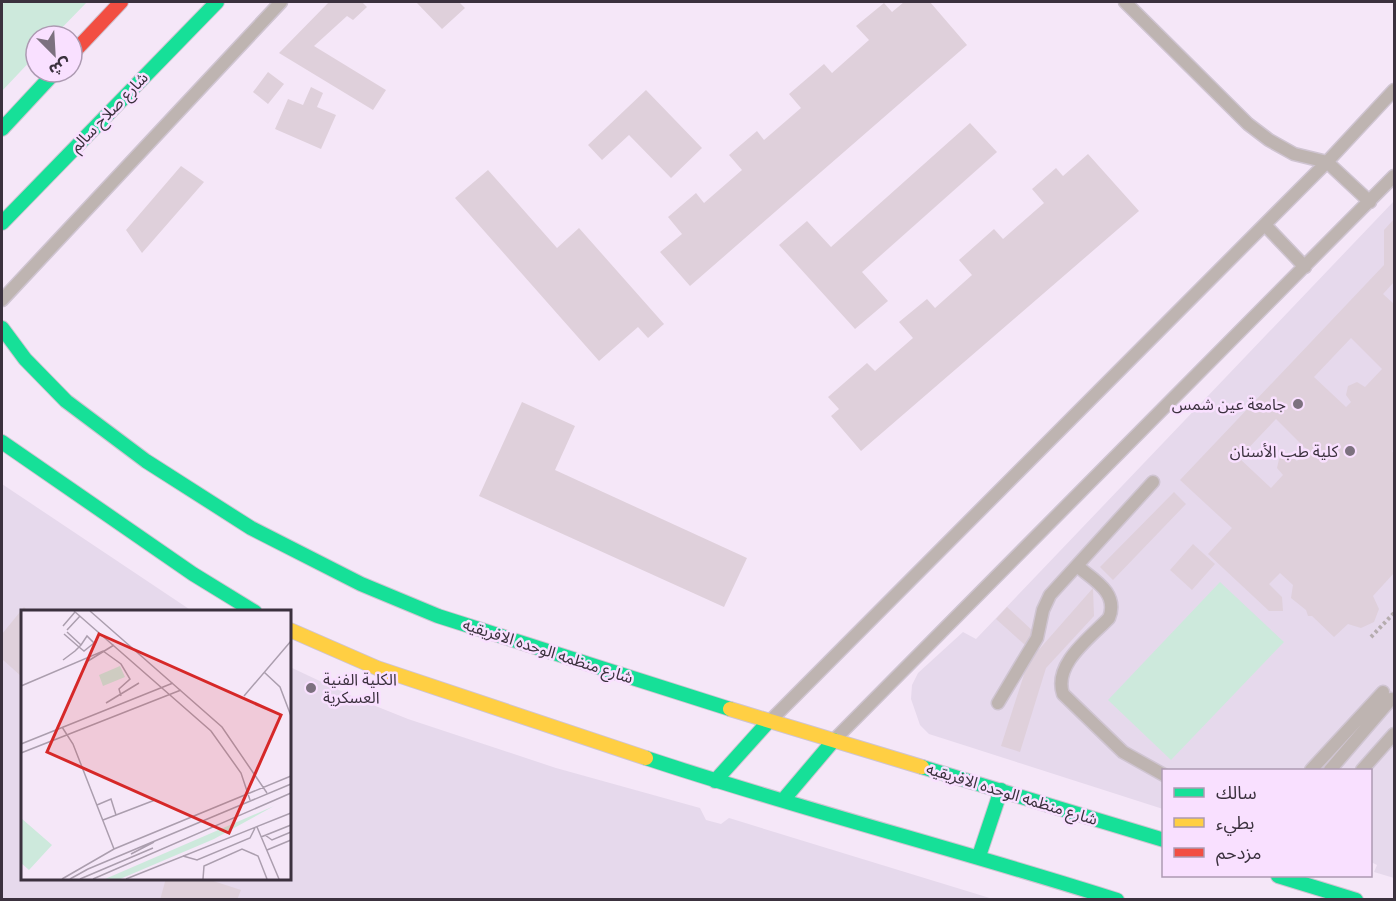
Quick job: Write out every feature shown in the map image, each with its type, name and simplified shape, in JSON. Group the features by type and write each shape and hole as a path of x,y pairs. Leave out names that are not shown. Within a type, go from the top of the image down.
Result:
{"main road":[{"path":"84,41 121,2"},
{"name":"شارع صلاح سالم","path":"2,223 217,2"},
{"path":"2,129 44,84"},
{"name":"شارع منظمه الوحده الافريقيه","path":"2,328 45,381 89,420 180,485 287,548 361,584 438,616 769,721 1162,839"},
{"path":"2,442 193,574 252,610"},
{"path":"291,630 377,668 715,781 979,856 1117,900"},
{"path":"715,781 769,721"},
{"path":"784,799 834,740"},
{"path":"979,856 1001,790"},
{"path":"1281,877 1356,900"}],"lane":[{"path":"2,300 280,2"},
{"path":"1125,2 1255,129 1294,154 1327,162 1370,202"},
{"path":"769,721 1265,225 1395,90"},
{"path":"834,740 1395,176"},
{"path":"1265,225 1305,267"},
{"path":"999,703 1037,638 1046,602 1154,482"},
{"path":"1077,566 1107,591 1111,597 1112,611 1109,618 1064,668 1060,685 1063,694 1124,752 1162,774"},
{"path":"1313,769 1387,695 1332,769"},
{"path":"1364,769 1395,734"}],"path":[{"path":"1371,638 1395,612"}],"shaded area":[{"name":"جامعة عين شمس","path":"1394,201 1394,878 1374,872 1377,865 1372,862 1372,769 1162,769 1162,809 929,734 920,725 911,699 912,685 918,673 963,632 976,639"},
{"name":"الكلية الفنية العسكرية","path":"2,484 191,610 21,610 21,880 291,880 291,667 358,699 408,719 556,768 700,808 706,820 721,824 729,818 993,899 2,899"}],"green space":[{"path":"5,2 87,2 66,24 24,24 24,68 2,91 2,5"},
{"path":"1220,582 1284,642 1171,760 1108,700"}],"building":[{"path":"329,2 362,2 367,7 353,20 347,16 314,46 386,90 373,110 279,53"},
{"path":"416,2 459,2 465,8 442,29"},
{"path":"904,2 930,2 967,45 690,286 660,252 682,234 668,217 696,193 704,203 742,170 729,155 757,131 764,140 801,108 789,94 824,64 832,73 869,40 856,26 884,3 892,12"},
{"path":"268,72 284,84 268,104 253,92"},
{"path":"311,87 323,93 317,107 336,115 321,149 275,129 288,99 303,105"},
{"path":"646,90 702,148 671,178 629,135 602,160 588,145"},
{"path":"970,123 997,152 862,272 888,301 855,329 779,245 807,221 831,247"},
{"path":"1088,154 1139,211 861,451 831,416 839,409 828,397 867,363 875,371 913,338 899,322 927,299 935,308 972,275 959,260 994,229 1003,239 1044,203 1032,189 1056,168 1063,176"},
{"path":"181,166 204,182 142,253 126,230"},
{"path":"488,170 557,248 579,228 664,324 648,338 638,327 599,361 455,198"},
{"name":"كلية طب الأسنان","path":"1394,219 1394,282 1383,294 1394,304 1394,449 1392,451 1394,454 1394,573 1373,596 1379,609 1374,622 1361,628 1348,624 1334,637 1312,616 1308,616 1306,610 1291,598 1293,585 1280,573 1269,584 1282,597 1283,611 1269,611 1208,554 1232,528 1180,480 1384,265 1384,230","holes":["1351,338 1382,369 1365,387 1357,382 1348,386 1346,395 1351,402 1346,407 1314,377","1276,419 1307,450 1297,461 1289,455 1279,459 1277,468 1283,475 1271,488 1239,458"]},
{"path":"522,402 575,426 555,470 747,558 724,607 479,496"},
{"path":"1174,492 1186,504 1113,580 1100,567"},
{"path":"1193,544 1215,564 1192,590 1170,570"},
{"path":"1093,588 1094,616 1046,668 1020,752 1001,746 1028,662"},
{"path":"1007,607 1035,633 1025,645 996,619"},
{"path":"21,611 21,676 2,659 2,634"},
{"path":"165,880 210,880 241,890 237,900 160,900"}],"traffic: fast":[{"path":"2,223 217,2"},
{"path":"2,129 44,84"},
{"path":"2,328 25,359 66,401 146,461 251,528 361,584 438,616 730,709"},
{"path":"2,442 193,574 252,610"},
{"path":"715,781 769,721"},
{"path":"784,799 834,740"},
{"path":"646,758 1117,900"},
{"path":"922,767 1162,839"},
{"path":"979,856 1001,790"},
{"path":"1281,877 1356,900"}],"traffic: slow":[{"path":"291,630 377,668 646,758"},
{"path":"730,709 922,767"}],"traffic: jam":[{"path":"84,41 121,2"}],"place":[{"name":"جامعة عين شمس","path":"1298,404"},
{"name":"كلية طب الأسنان","path":"1350,451"},
{"name":"الكلية الفنية العسكرية","path":"311,688"}]}
